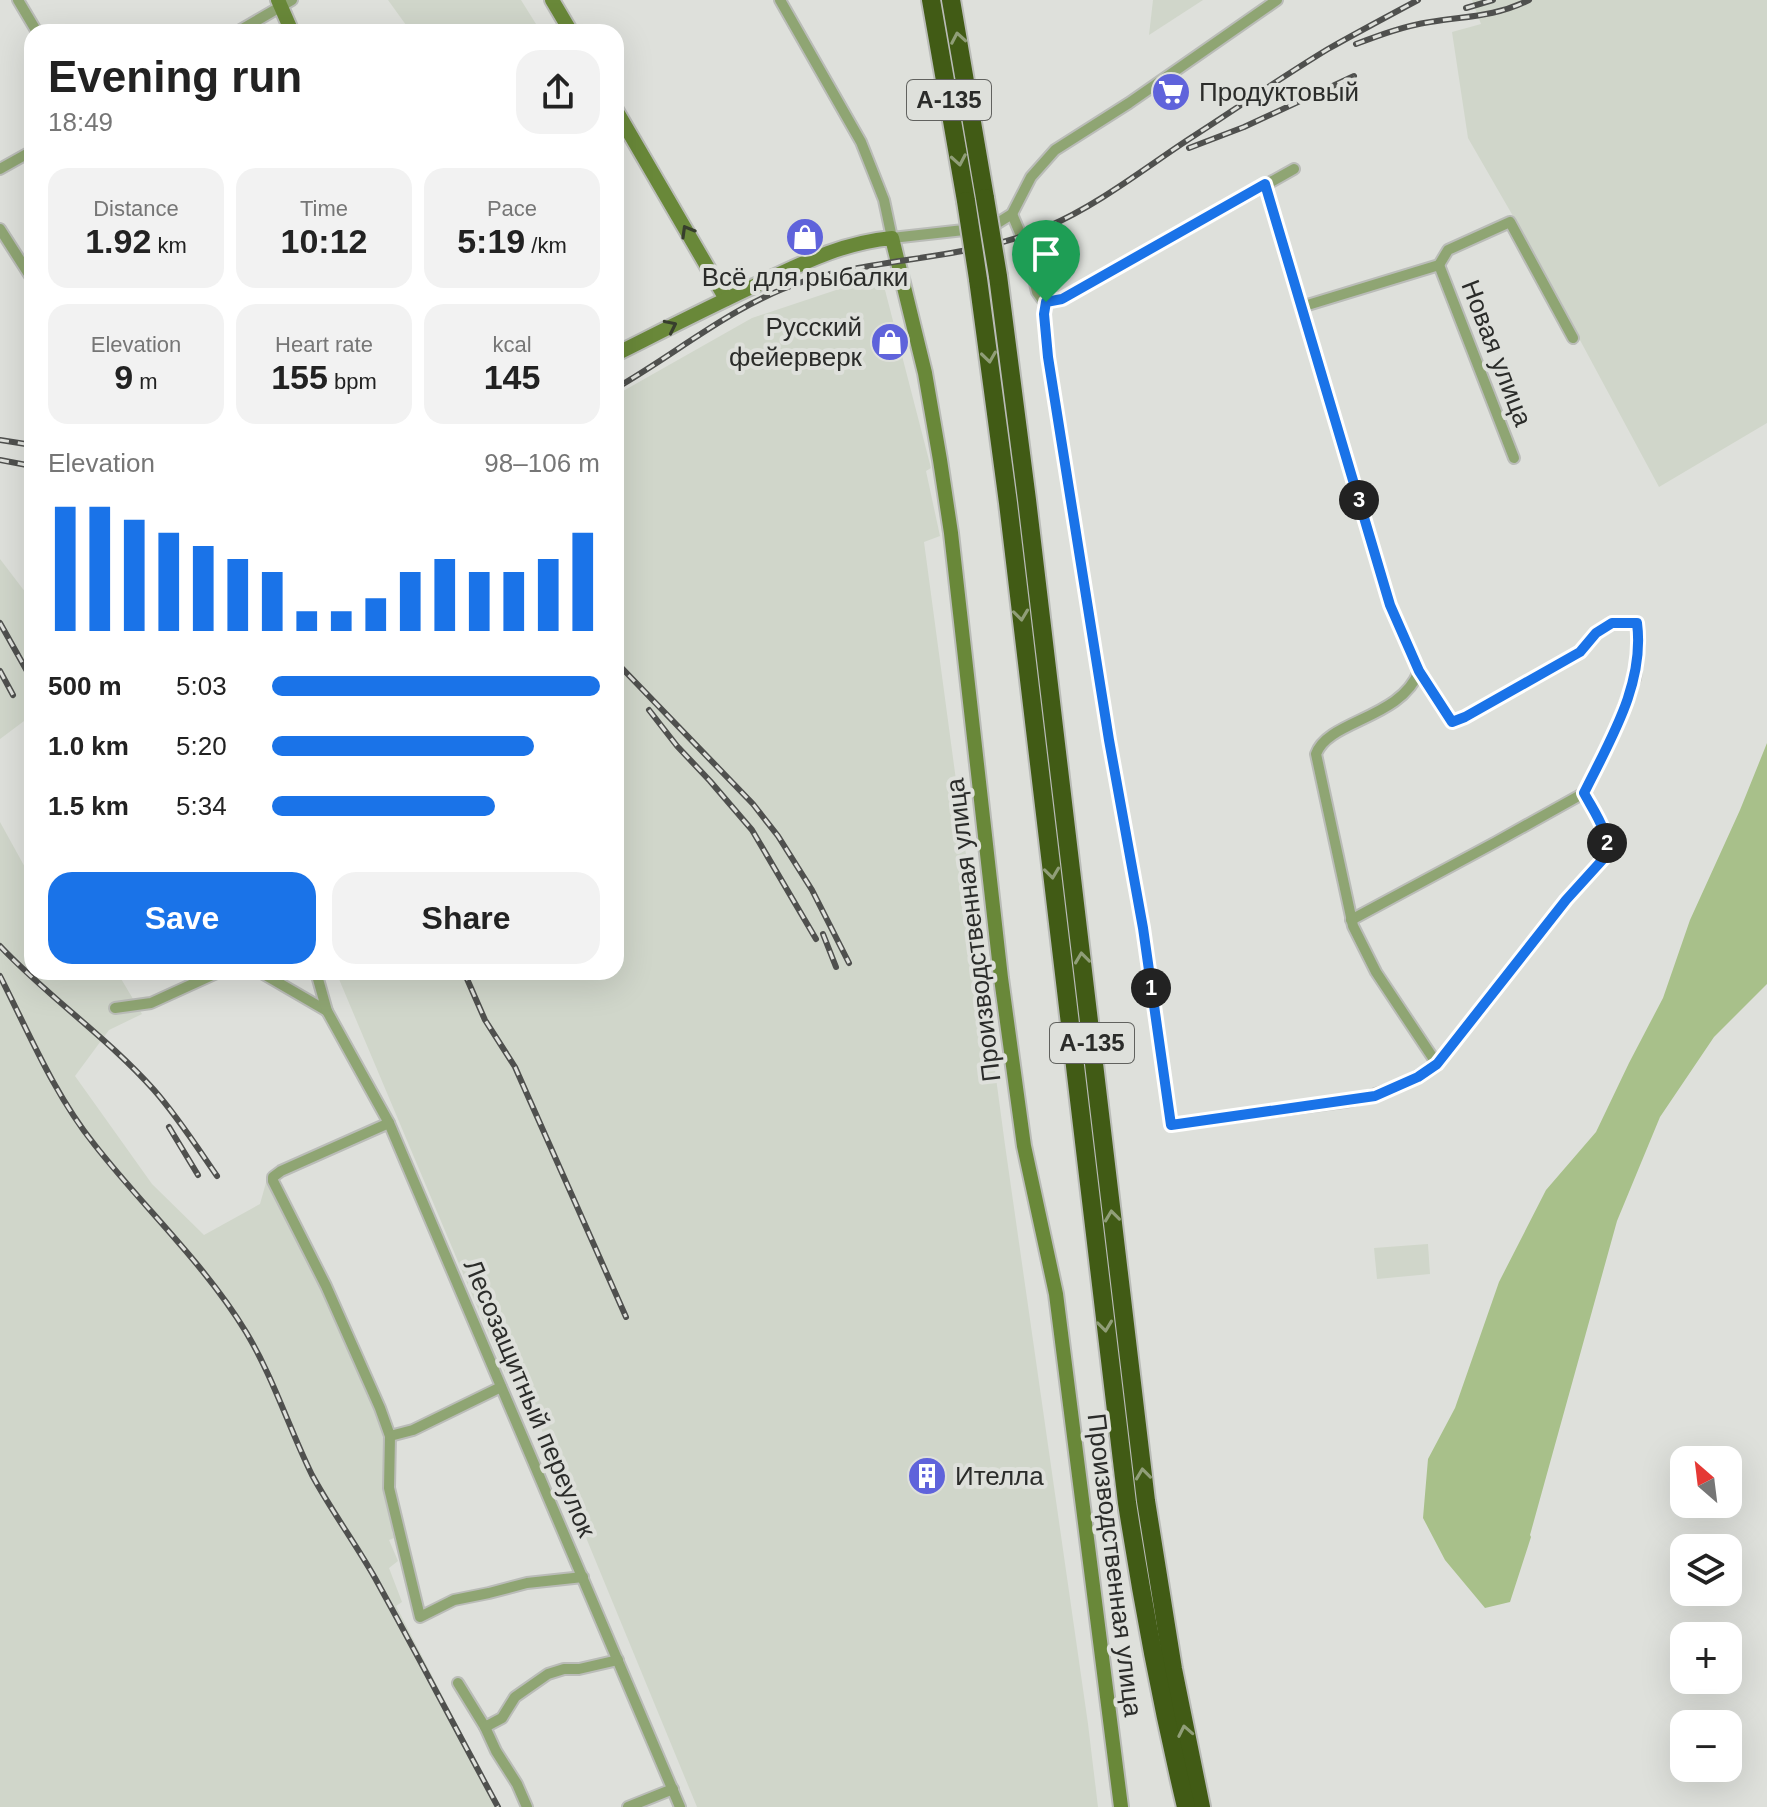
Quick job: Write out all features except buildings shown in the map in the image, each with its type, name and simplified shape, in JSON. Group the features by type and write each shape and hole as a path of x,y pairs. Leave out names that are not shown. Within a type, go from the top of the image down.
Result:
{"highway":[{"name":"А-135","path":"931,0 978,279 1008,503 1127,1503 1150,1640 1186,1807"},
{"name":"А-135","path":"951,0 998,276 1026,486 1146,1501 1173,1669 1201,1807"}],"street":[{"path":"18,0 32,24"},
{"path":"552,0 566,24"},
{"path":"780,0 861,142 884,200 892,238"},
{"path":"624,350 726,299 838,249 869,241 957,232 996,224 1012,214 1031,177 1055,150 1129,103 1277,0"},
{"path":"249,24 283,2 290,24"},
{"path":"624,124 726,299"},
{"path":"0,169 24,156"},
{"path":"1046,302 1062,299 1294,169"},
{"path":"1265,184 1390,605 1419,671 1452,722 1580,652 1596,633 1612,623 1637,623 1639,643 1635,678 1616,728 1584,793 1351,920"},
{"path":"1012,214 1028,252 1037,292 1046,302"},
{"path":"1439,265 1448,250 1510,222 1573,338"},
{"path":"0,229 24,266"},
{"name":"Производственная улица","path":"892,238 925,373 940,460 1001,978 1024,1146 1056,1294 1121,1807"},
{"name":"Новая улица","path":"1301,307 1439,265 1514,458"},
{"path":"1046,302 1044,314 1048,357 1109,740 1143,928 1171,1125 1375,1096 1418,1077 1437,1064 1566,900 1605,857 1608,849 1605,835 1584,793"},
{"path":"1419,671 1414,685 1403,695 1331,736 1319,746 1316,754 1351,920 1376,972 1437,1064"},
{"path":"115,1008 151,1003 201,980"},
{"path":"274,980 327,1011"},
{"name":"Лесозащитный переулок","path":"318,980 327,1011 389,1123 680,1807"},
{"path":"389,1123 281,1171 273,1177 273,1181 326,1286 390,1436 389,1488 420,1617 454,1600 527,1583 583,1577"},
{"path":"390,1436 413,1430 501,1387"},
{"path":"485,1727 502,1718 515,1697 548,1674 618,1660"},
{"path":"458,1683 517,1784 527,1807"},
{"path":"628,1807 673,1789"}],"shaded area":[{"path":"388,0 521,0 536,24 405,24"},
{"path":"1153,0 1203,0 1149,35"},
{"path":"1472,0 1767,0 1767,423 1659,487 1468,138 1452,32 1481,24"},
{"path":"866,280 878,284 885,290 931,468 926,471 940,536 924,542 1098,1807 697,1807 517,1370 505,1373 339,980 624,980 624,390 752,318"},
{"path":"0,559 24,590 24,721 0,739"},
{"path":"0,822 24,866 24,980 122,980 142,1014 109,1030 75,1076 152,1184 204,1235 260,1204 269,1172 276,1176 389,1415 394,1467 394,1538 389,1540 398,1561 389,1568 402,1602 396,1606 500,1807 0,1807"},
{"path":"1428,1244 1430,1274 1377,1279 1374,1248"}],"green space":[{"path":"1767,743 1767,984 1714,1037 1660,1117 1617,1221 1531,1537 1510,1602 1485,1608 1445,1560 1423,1518 1428,1459 1455,1408 1499,1282 1546,1190 1596,1132 1663,998 1690,920"}],"railway":[{"path":"624,383 731,315 779,290 835,273 988,246 1065,219 1310,60 1418,0"},
{"path":"1466,8 1493,0"},
{"path":"1356,44 1411,26 1492,13 1529,0"},
{"path":"1189,148 1244,127 1354,76"},
{"path":"0,440 24,444"},
{"path":"0,460 24,464"},
{"path":"0,623 24,666"},
{"path":"624,670 753,804 778,836 812,890 849,963"},
{"path":"0,671 13,695"},
{"path":"649,710 752,830 816,939"},
{"path":"823,934 836,967"},
{"path":"0,946 24,969"},
{"path":"0,976 43,1063 80,1125 212,1283 246,1332 312,1475 375,1578 498,1807"},
{"path":"35,980 154,1090 217,1176"},
{"path":"468,980 485,1020 515,1067 626,1317"},
{"path":"169,1127 198,1175"}],"place":[{"name":"Продуктовый","path":"1171,92"},
{"name":"Всё для рыбалки","path":"805,237"},
{"name":"Русский фейерверк","path":"890,342"},
{"name":"Ителла","path":"927,1476"}],"route":[{"path":"1265,184 1390,605 1419,671 1452,722 1580,652 1596,633 1612,623 1637,623 1639,643 1635,678 1616,728 1584,793 1605,835 1608,849 1605,857 1566,900 1437,1064 1398,1087 1350,1101 1171,1125 1143,928 1109,740 1048,357 1044,314 1046,302 1062,299 1265,184"}]}
